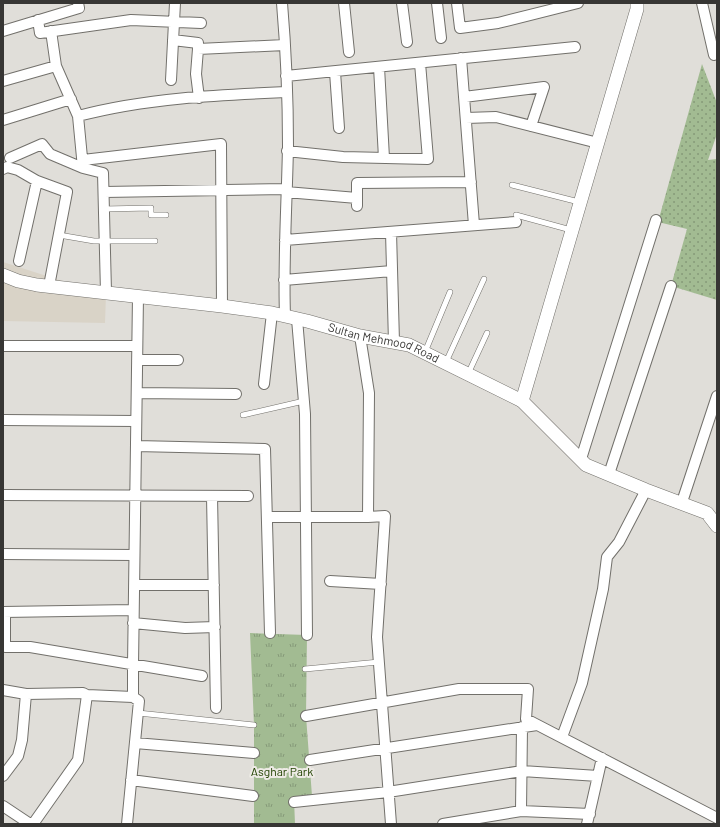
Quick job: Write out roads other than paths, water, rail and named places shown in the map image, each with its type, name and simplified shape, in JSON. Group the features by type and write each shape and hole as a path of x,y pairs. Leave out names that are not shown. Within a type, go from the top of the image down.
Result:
{"street":[{"path":"3,31 79,8 78,3"},
{"path":"171,80 176,3"},
{"path":"282,3 285,45 287,151 284,280 304,401 307,635"},
{"path":"344,3 349,52"},
{"path":"402,3 407,42"},
{"path":"437,3 441,38"},
{"path":"457,3 460,28 498,23 578,3"},
{"path":"522,401 637,9 637,3"},
{"path":"702,3 714,55"},
{"path":"38,20 40,32 131,20 201,24"},
{"path":"51,31 56,66 78,116 83,164"},
{"path":"173,40 198,43 196,74 199,98"},
{"path":"198,49 285,45"},
{"path":"286,76 575,47"},
{"path":"461,58 474,225"},
{"path":"287,151 343,157 428,159 420,63"},
{"path":"3,82 56,66"},
{"path":"379,67 384,158"},
{"path":"335,72 339,128"},
{"path":"464,98 544,87 531,126"},
{"path":"78,116 135,104 225,94 286,92"},
{"path":"3,120 71,99"},
{"path":"466,118 496,116 598,143"},
{"path":"10,158 42,144 50,154 83,164 103,173 106,292"},
{"path":"83,164 221,144 222,306"},
{"path":"3,169 7,167 18,170 37,181 67,192 50,286"},
{"path":"20,261 37,181"},
{"path":"104,192 221,190 286,191 357,202 357,183 471,182"},
{"path":"285,240 474,225 516,219"},
{"path":"581,459 656,220"},
{"path":"391,232 394,342"},
{"path":"284,280 392,271"},
{"name":"Sultan Mehmood Road","path":"3,275 18,281 50,286 272,313 360,336 409,345 522,401 586,465 707,513 717,526"},
{"path":"609,474 671,286"},
{"path":"133,697 132,665 138,296"},
{"path":"264,384 272,313"},
{"path":"360,336 369,393 368,517"},
{"path":"3,346 137,346"},
{"path":"137,360 178,360"},
{"path":"137,393 236,394"},
{"path":"682,502 717,396"},
{"path":"3,420 136,420"},
{"path":"136,446 265,449 270,633"},
{"path":"562,738 582,683 603,589 607,557 619,542 646,490"},
{"path":"3,495 248,496"},
{"path":"212,496 216,708"},
{"path":"267,517 385,516 377,637 391,824"},
{"path":"3,554 134,555"},
{"path":"330,581 381,584"},
{"path":"134,585 214,584"},
{"path":"133,610 4,612 6,647 30,647 202,676"},
{"path":"133,623 185,628 215,627"},
{"path":"306,716 459,689 528,689 526,719 717,818"},
{"path":"3,690 26,694 83,693 87,695 133,697 139,701 127,824"},
{"path":"3,776 18,756 22,740 26,694"},
{"path":"3,806 31,824 78,760 87,695"},
{"path":"310,760 538,725"},
{"path":"521,811 522,727"},
{"path":"135,743 254,753"},
{"path":"443,824 521,811 588,819 602,758"},
{"path":"294,802 388,792 522,771 598,776"},
{"path":"131,780 253,796"}],"lane":[{"path":"512,185 580,202"},
{"path":"104,209 152,208 152,215 166,215"},
{"path":"516,219 572,230"},
{"path":"59,235 105,241 155,241"},
{"path":"446,363 484,279"},
{"path":"425,352 450,292"},
{"path":"468,374 487,333"},
{"path":"243,415 304,401"},
{"path":"306,669 379,662"},
{"path":"138,713 254,725"}],"park label":[{"name":"Asghar Park","path":"282,772"}]}
